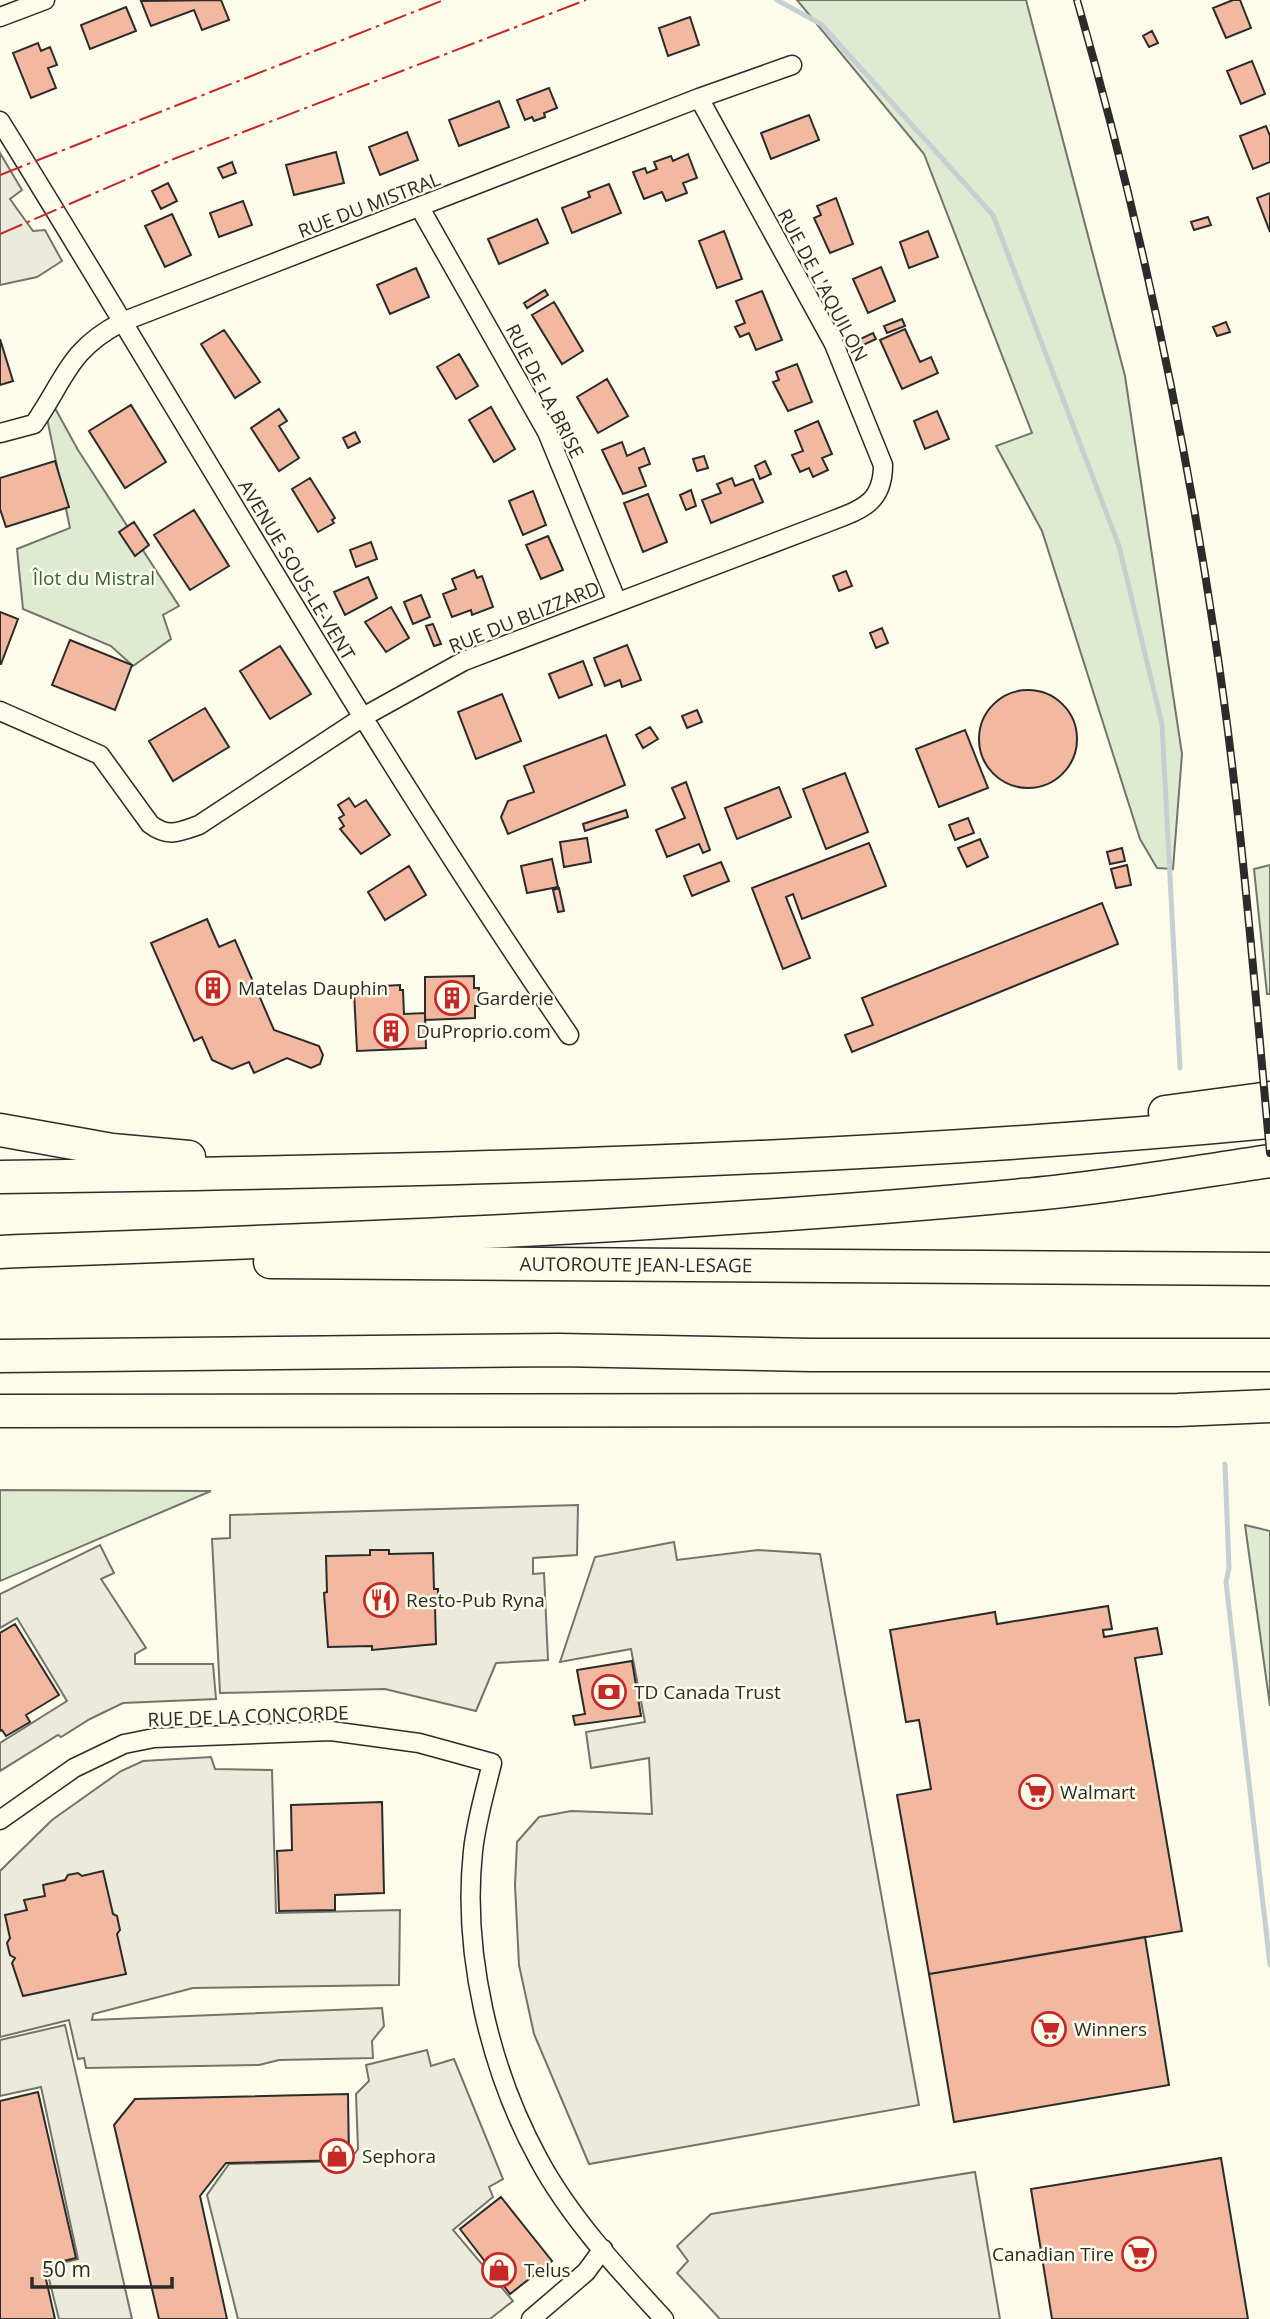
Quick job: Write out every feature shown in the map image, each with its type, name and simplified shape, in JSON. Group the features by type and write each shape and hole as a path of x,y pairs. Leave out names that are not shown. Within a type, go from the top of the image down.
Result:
{"highway":[{"path":"868,1151 1270,1098"},
{"path":"0,1177 393,1172 868,1151 1137,1135 1270,1122"},
{"path":"0,1130 112,1150 393,1172"},
{"path":"0,1254 773,1215 1026,1195 1270,1161"},
{"name":"AUTOROUTE JEAN-LESAGE","path":"0,1254 270,1262 1270,1269"},
{"path":"0,1356 559,1350 811,1355 1270,1355"},
{"path":"0,1411 1178,1410 1270,1406"},
{"path":"1178,1410 1270,1427"}],"street":[{"path":"0,16 45,0"},
{"name":"RUE DU MISTRAL","path":"0,433 34,424 76,354 96,335 122,322 699,98 792,65"},
{"name":"RUE DE L'AQUILON","path":"699,98 834,344 883,465 883,484 874,499"},
{"name":"AVENUE SOUS-LE-VENT","path":"0,121 363,717 496,929 569,1035"},
{"name":"RUE DE LA BRISE","path":"420,208 542,422 617,602"},
{"name":"RUE DU BLIZZARD","path":"0,711 100,755 150,824 161,832 172,834 199,825 363,717 473,657 826,523 874,499"},
{"name":"RUE DE LA CONCORDE","path":"0,1820 74,1768 124,1744 154,1738 331,1731 419,1743 492,1763 473,1851 472,1913 477,1966 495,2056 539,2160 588,2232 664,2319"},
{"path":"531,2319 586,2272 603,2249"}],"green space":[{"path":"797,0 1026,0 1125,376 1182,754 1173,869 1157,868 1140,839 1042,531 996,446 1032,433 924,154"},
{"name":"Îlot du Mistral","path":"50,399 78,450 179,606 163,615 171,639 133,666 111,646 23,609 17,549 70,528 45,409"},
{"path":"1270,865 1270,994 1267,994 1254,869"},
{"path":"0,1490 211,1491 0,1581"},
{"path":"1245,1525 1270,1531 1270,1706"}],"shaded area":[{"path":"0,153 22,190 10,199 33,231 45,230 62,261 37,277 0,285"},
{"path":"578,1505 577,1555 533,1558 533,1574 544,1573 548,1660 496,1663 476,1711 385,1689 220,1693 212,1539 230,1538 230,1515"},
{"path":"674,1542 677,1560 758,1550 820,1554 919,2105 589,2164 534,2034 519,1965 515,1885 517,1842 539,1817 571,1811 652,1814 649,1758 591,1768 586,1732 645,1722 631,1649 560,1662 595,1557"},
{"path":"100,1545 114,1573 101,1579 146,1648 135,1654 135,1664 213,1664 216,1699 123,1703 61,1737 58,1735 0,1771 0,1743 67,1701 17,1618 0,1628 0,1594"},
{"path":"211,1757 215,1769 272,1770 276,1913 400,1910 399,1985 193,1988 93,2014 92,2020 382,2008 384,2026 372,2041 373,2058 279,2060 259,2065 86,2068 84,2058 78,2059 69,2020 0,2037 0,1871 52,1820 121,1771 143,1761"},
{"path":"65,2025 132,2319 59,2319 46,2267 78,2259 41,2087 0,2096 0,2040"},
{"path":"427,2050 431,2066 454,2059 503,2179 489,2187 493,2197 453,2230 513,2301 490,2319 238,2319 207,2195 229,2164 349,2161 358,2149 356,2094 369,2081 366,2065"},
{"path":"975,2172 1000,2319 720,2319 677,2273 688,2261 677,2246 711,2214"}],"building":[{"path":"221,0 229,20 202,30 194,10 151,26 141,1"},
{"path":"1240,0 1251,28 1226,38 1213,8"},
{"path":"126,7 136,31 90,49 81,25"},
{"path":"690,17 699,45 668,56 659,28"},
{"path":"1152,31 1158,43 1149,47 1143,36"},
{"path":"38,43 41,51 50,47 57,65 48,68 56,88 31,98 13,53"},
{"path":"1252,61 1265,94 1241,104 1227,71"},
{"path":"549,88 557,108 544,113 545,117 534,121 532,117 525,120 517,100"},
{"path":"499,101 509,127 459,146 449,120"},
{"path":"809,115 819,140 771,159 761,133"},
{"path":"1266,126 1270,136 1270,162 1253,169 1240,136"},
{"path":"407,132 418,160 380,175 369,147"},
{"path":"336,152 344,183 294,195 286,165"},
{"path":"688,154 697,178 683,183 687,193 666,201 662,192 644,199 633,172 645,168 647,173 657,169 654,162 671,156 673,161"},
{"path":"232,162 236,173 223,178 218,168"},
{"path":"168,183 177,201 161,209 152,191"},
{"path":"609,184 621,213 572,233 562,208 590,197 588,192"},
{"path":"1270,193 1270,232 1257,198"},
{"path":"836,198 853,244 830,253 814,218 821,215 817,206"},
{"path":"243,201 252,225 219,237 210,213"},
{"path":"172,214 191,255 165,267 145,226"},
{"path":"1208,217 1211,225 1194,230 1191,222"},
{"path":"537,219 548,243 499,264 488,239"},
{"path":"724,231 742,279 717,288 699,241"},
{"path":"928,231 938,257 909,268 900,242"},
{"path":"881,267 895,301 868,313 853,279"},
{"path":"416,268 429,297 390,314 377,285"},
{"path":"545,290 548,295 527,308 524,303"},
{"path":"762,291 782,340 756,350 749,333 740,337 735,327 745,323 736,301"},
{"path":"554,302 583,351 562,364 532,315"},
{"path":"902,319 905,326 887,333 884,326"},
{"path":"1226,322 1230,332 1217,336 1213,327"},
{"path":"905,329 920,362 931,357 938,373 902,389 880,340"},
{"path":"224,330 260,382 235,398 201,344"},
{"path":"873,333 876,339 859,347 856,341"},
{"path":"0,339 13,381 0,385"},
{"path":"459,354 478,386 456,399 437,367"},
{"path":"797,364 812,402 788,411 773,382 779,380 776,372"},
{"path":"607,379 628,416 598,433 577,397"},
{"path":"131,405 166,462 125,488 89,431"},
{"path":"491,407 515,449 494,462 469,420"},
{"path":"279,409 287,421 279,426 299,458 279,471 251,428"},
{"path":"937,411 949,439 925,449 914,421"},
{"path":"818,421 832,454 822,458 828,470 813,477 809,468 800,472 792,455 803,451 795,431"},
{"path":"355,432 360,442 348,448 343,438"},
{"path":"622,442 627,456 644,448 650,464 639,468 646,486 623,494 602,450"},
{"path":"704,456 708,468 697,471 693,459"},
{"path":"55,461 69,507 6,527 0,509 0,478"},
{"path":"765,461 771,474 760,479 755,466"},
{"path":"310,478 335,518 332,520 334,523 318,532 292,489"},
{"path":"732,478 735,486 753,479 763,502 711,523 702,500 721,493 717,484"},
{"path":"691,490 696,506 686,510 680,495"},
{"path":"533,491 546,525 523,535 509,501"},
{"path":"648,494 667,542 643,552 624,503"},
{"path":"194,510 229,566 190,590 154,535"},
{"path":"134,522 149,545 135,556 119,532"},
{"path":"548,536 563,570 541,579 526,545"},
{"path":"371,542 377,559 356,567 350,550"},
{"path":"474,570 477,578 482,576 493,607 472,615 471,610 452,617 443,594 456,589 452,579"},
{"path":"846,571 852,586 839,591 833,576"},
{"path":"368,577 377,598 345,615 334,592"},
{"path":"421,595 430,617 413,624 404,602"},
{"path":"391,607 409,638 386,652 365,622"},
{"path":"0,612 18,619 1,664 0,664"},
{"path":"433,624 441,644 434,646 426,626"},
{"path":"882,628 888,643 876,648 870,633"},
{"path":"70,640 132,665 115,710 52,685"},
{"path":"627,645 641,680 622,687 620,680 605,686 594,658"},
{"path":"280,646 311,694 270,719 240,671"},
{"path":"583,661 592,685 559,698 549,674"},
{"path":"1028,690 1047,694 1063,704 1073,720 1077,739 1073,758 1063,774 1047,784 1028,788 1009,784 993,774 983,758 979,739 983,720 993,704 1009,694"},
{"path":"502,694 521,741 476,759 458,712"},
{"path":"205,708 229,747 173,781 149,741"},
{"path":"697,710 702,722 687,728 682,716"},
{"path":"650,727 658,739 643,748 636,735"},
{"path":"965,730 988,788 939,807 916,749"},
{"path":"606,735 625,785 508,834 501,817 508,801 534,792 524,766"},
{"path":"845,773 868,832 826,849 803,789"},
{"path":"686,782 710,850 703,853 699,844 667,857 656,830 685,818 672,788"},
{"path":"779,787 791,817 737,839 725,808"},
{"path":"349,798 355,807 366,800 390,835 361,854 340,829 344,826 339,818 344,815 338,805"},
{"path":"626,810 628,817 585,831 583,824"},
{"path":"968,818 974,833 955,840 949,825"},
{"path":"587,838 591,862 564,867 560,842"},
{"path":"980,839 988,857 967,867 958,848"},
{"path":"869,843 886,886 802,919 793,894 786,897 810,958 783,969 752,888"},
{"path":"1122,848 1125,861 1110,864 1107,852"},
{"path":"552,859 558,887 527,893 521,866"},
{"path":"721,862 729,881 692,896 684,876"},
{"path":"1127,865 1131,885 1116,888 1111,869"},
{"path":"409,866 426,895 385,920 368,892"},
{"path":"559,888 564,911 558,912 553,890"},
{"path":"1102,903 1118,944 852,1052 845,1035 873,1025 862,998"},
{"name":"Matelas Dauphin","path":"207,919 219,947 235,940 274,1030 319,1046 323,1055 320,1064 311,1068 287,1058 254,1073 249,1062 232,1069 212,1060 202,1037 194,1041 151,943"},
{"name":"Garderie","path":"474,976 474,988 479,988 479,1006 475,1006 475,1018 425,1020 425,977"},
{"name":"DuProprio.com","path":"400,985 400,990 403,990 404,1014 425,1013 426,1048 357,1051 354,992 383,991 383,986"},
{"name":"Resto-Pub Ryna","path":"370,1550 389,1550 389,1554 433,1553 434,1589 438,1589 438,1607 435,1607 436,1644 372,1650 372,1646 328,1647 324,1593 327,1592 326,1556 370,1555"},
{"name":"Walmart","path":"1108,1606 1112,1629 1103,1630 1104,1637 1157,1628 1162,1654 1135,1658 1182,1931 929,1974 897,1795 931,1789 919,1720 906,1722 890,1630 995,1612 997,1624"},
{"path":"15,1624 59,1695 26,1715 30,1722 6,1736 0,1731 0,1633"},
{"name":"TD Canada Trust","path":"632,1661 641,1716 575,1725 573,1716 585,1714 577,1670"},
{"path":"382,1802 384,1893 335,1895 335,1910 279,1911 277,1851 292,1850 291,1805"},
{"path":"103,1871 113,1914 117,1916 120,1930 117,1934 126,1974 23,1996 12,1963 15,1958 10,1955 7,1943 10,1938 5,1915 27,1910 24,1900 45,1896 43,1885 65,1880 68,1875 78,1873 82,1876"},
{"name":"Winners","path":"1145,1937 1169,2085 954,2122 929,1974"},
{"path":"38,2092 76,2258 43,2266 55,2319 0,2319 0,2101"},
{"path":"348,2094 349,2160 226,2163 200,2196 227,2319 159,2319 114,2125 135,2099"},
{"name":"Canadian Tire","path":"1221,2158 1248,2319 1052,2319 1031,2189"},
{"path":"501,2197 552,2261 510,2294 460,2229"}],"waterway":[{"path":"777,0 821,24 993,215 1119,546 1162,724 1180,1068"},
{"path":"1225,1464 1229,1568 1226,1582 1270,1965"}],"railway":[{"path":"1077,0 1139,237 1173,397 1202,557 1232,766 1270,1153"}],"power":[{"path":"0,175 444,0"},
{"path":"0,234 176,158 586,0"}],"place":[{"name":"Matelas Dauphin","path":"213,988"},
{"name":"Garderie","path":"452,998"},
{"name":"DuProprio.com","path":"391,1031"},
{"name":"Resto-Pub Ryna","path":"381,1600"},
{"name":"TD Canada Trust","path":"609,1692"},
{"name":"Walmart","path":"1036,1792"},
{"name":"Winners","path":"1049,2029"},
{"name":"Sephora","path":"337,2156"},
{"name":"Canadian Tire","path":"1139,2254"},
{"name":"Telus","path":"499,2270"}]}
